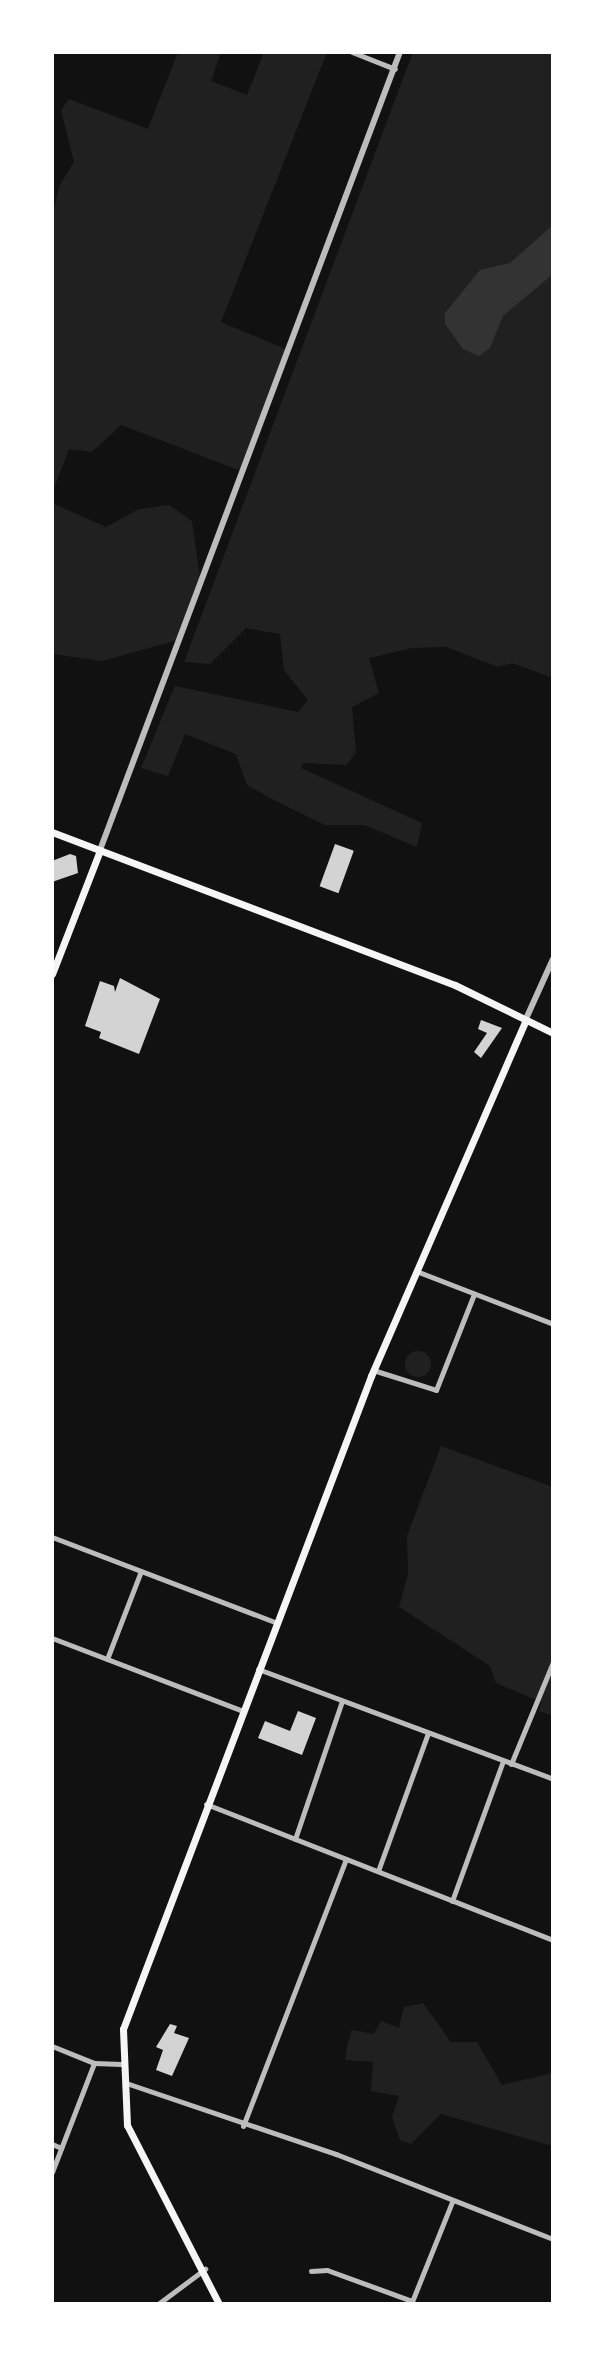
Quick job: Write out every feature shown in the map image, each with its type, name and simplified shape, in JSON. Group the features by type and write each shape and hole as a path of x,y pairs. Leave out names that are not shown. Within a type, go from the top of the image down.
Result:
{"main road":[{"path":"52,832 455,985 553,1033"},
{"path":"52,974 100,850"},
{"path":"219,2304 205,2269 141,2160 127,2125 121,2064 129,2006 373,1370 525,1021"}],"street":[{"path":"352,52 396,70"},
{"path":"100,850 396,70 400,52"},
{"path":"525,1021 553,959"},
{"path":"416,1271 553,1324"},
{"path":"373,1370 436,1390 474,1294"},
{"path":"52,1537 275,1622"},
{"path":"107,1659 141,1571"},
{"path":"52,1638 241,1710"},
{"path":"511,1764 553,1662"},
{"path":"257,1668 553,1779"},
{"path":"295,1839 342,1701"},
{"path":"378,1871 428,1733"},
{"path":"452,1901 503,1761"},
{"path":"205,1804 553,1940"},
{"path":"243,2126 346,1859"},
{"path":"52,2046 94,2063 121,2064"},
{"path":"52,2172 94,2063"},
{"path":"122,2081 243,2126 336,2154 553,2239"},
{"path":"52,2144 61,2148"},
{"path":"311,2271 327,2270 412,2302 452,2202"},
{"path":"158,2304 205,2269"}],"shaded area":[{"path":"178,52 221,52 211,81 247,95 264,52 327,52 221,322 288,350 241,471 121,425 92,452 69,449 52,493 52,216 60,184 74,162 61,110 69,99 148,129"},
{"path":"413,52 553,52 553,678 512,663 498,667 446,647 412,648 369,658 379,693 352,707 356,753 346,765 303,763 301,768 422,823 417,847 364,825 325,825 247,785 236,754 185,734 168,776 141,768 175,686 298,712 308,700 284,670 280,634 246,628 210,664 184,662"},
{"path":"553,225 553,274 503,316 490,348 479,356 463,349 445,324 445,313 480,270 510,263"},
{"path":"52,503 106,527 139,509 169,505 192,521 200,578 178,640 102,661 52,654"},
{"path":"418,1351 427,1355 431,1364 427,1373 418,1377 409,1373 405,1364 409,1355"},
{"path":"441,1446 553,1487 553,1716 539,1711 541,1702 496,1683 490,1666 399,1607 408,1574 407,1536"},
{"path":"423,2003 451,2042 477,2042 502,2085 553,2073 553,2146 441,2114 411,2144 400,2140 392,2117 399,2096 371,2091 373,2062 345,2060 348,2042 352,2030 374,2034 381,2021 399,2028 404,2007"}],"building":[{"path":"335,844 354,851 338,893 320,886"},
{"path":"70,854 76,856 78,873 52,882 52,861"},
{"path":"120,978 160,999 139,1054 99,1038 101,1032 85,1026 100,981 114,986 115,992"},
{"path":"481,1020 502,1028 481,1058 474,1052 487,1033 478,1029"},
{"path":"298,1711 316,1718 302,1755 258,1738 265,1721 290,1731"},
{"path":"170,2024 177,2026 174,2033 189,2038 172,2076 156,2070 163,2050 156,2047"}]}
